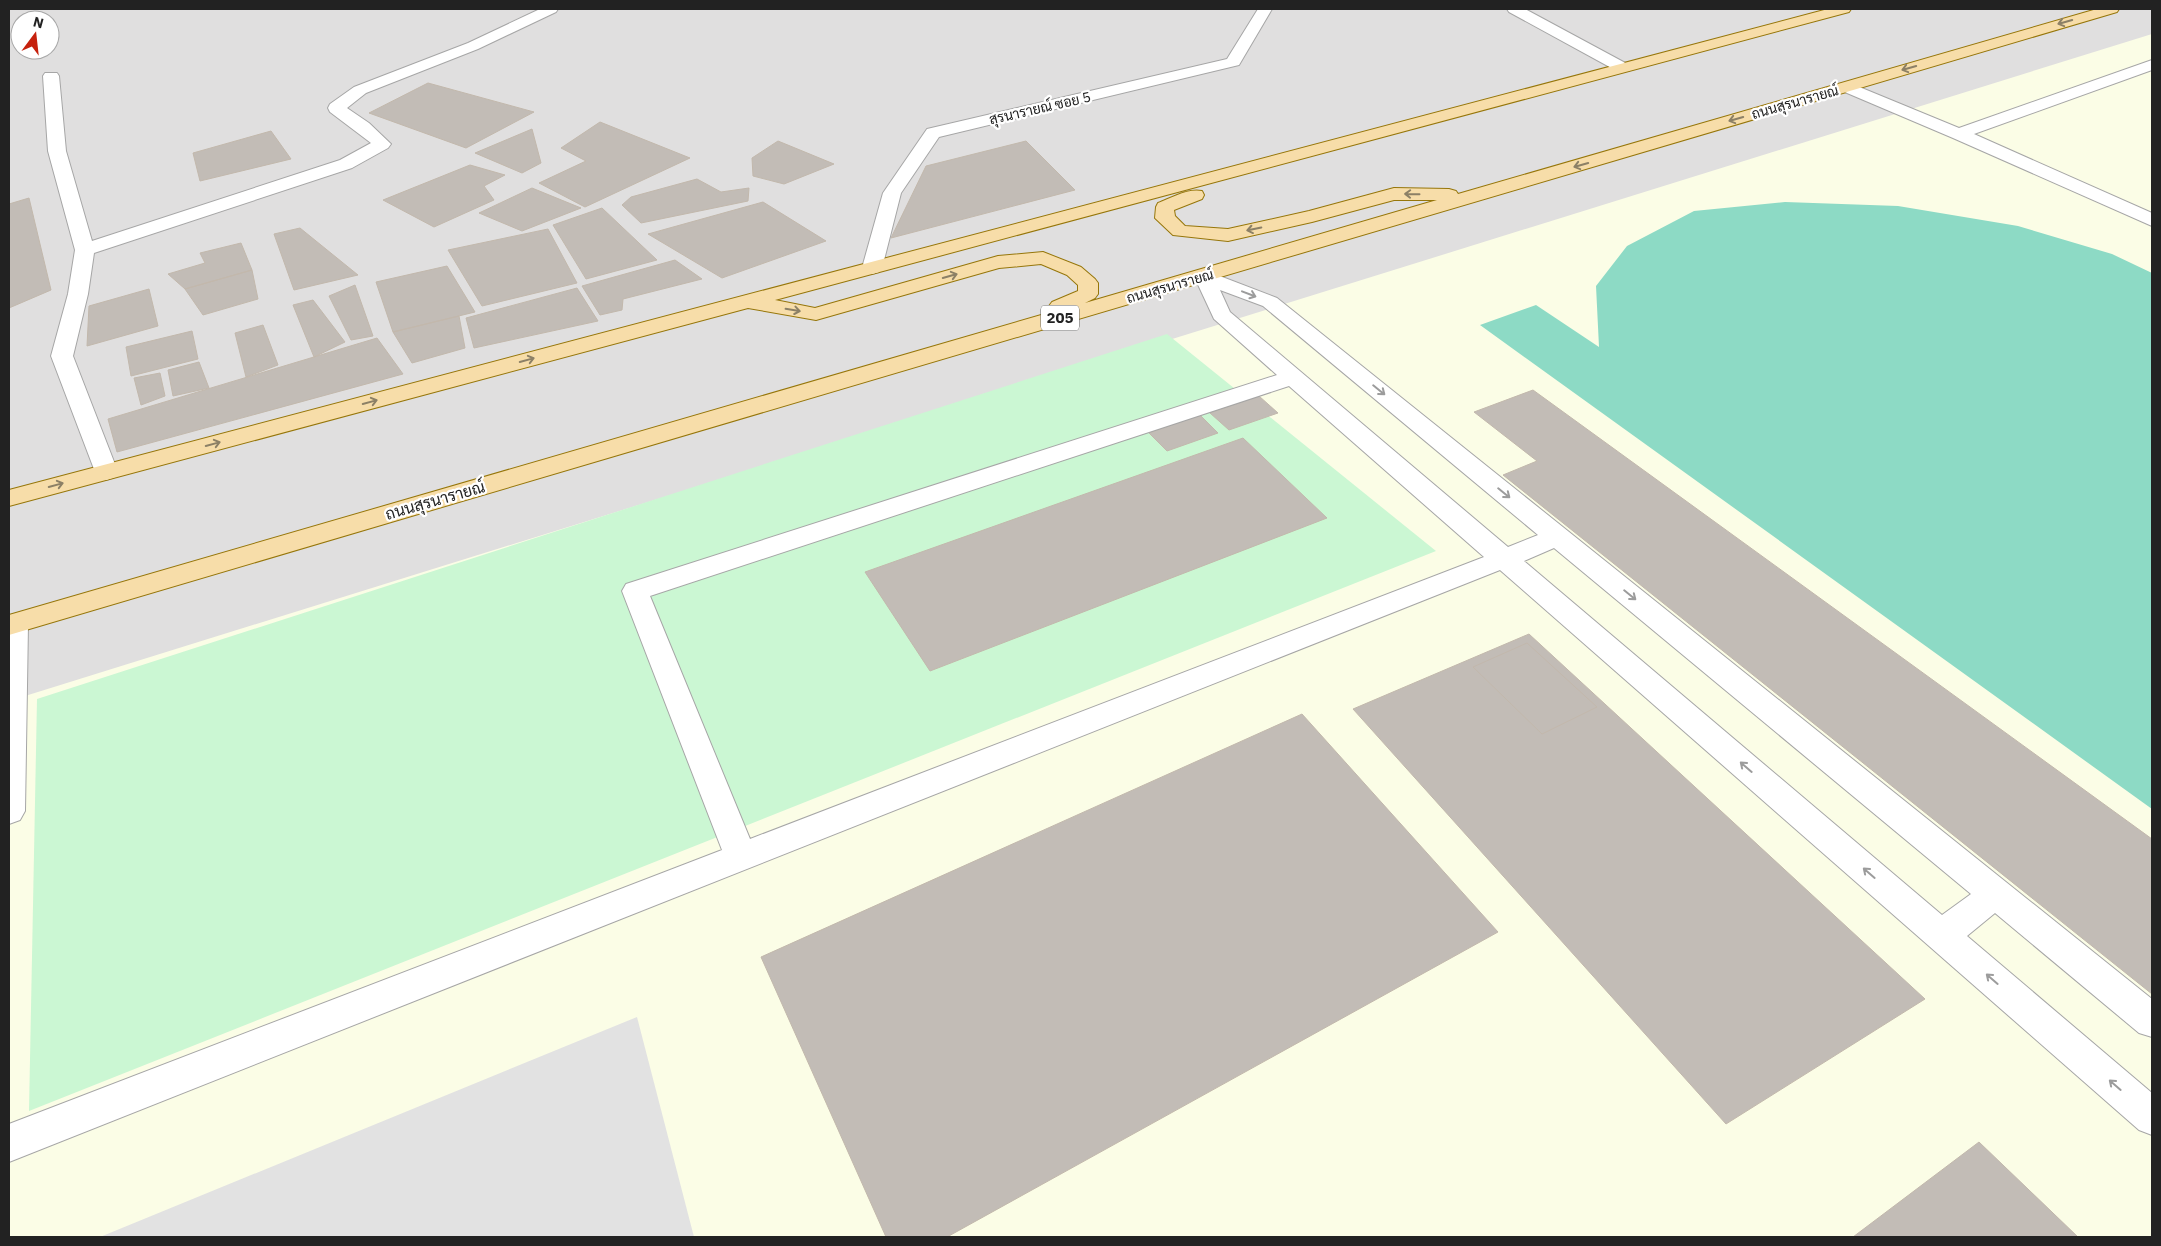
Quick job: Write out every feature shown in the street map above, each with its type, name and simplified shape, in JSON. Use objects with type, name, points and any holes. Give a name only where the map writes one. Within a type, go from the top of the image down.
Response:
[{"type":"main road","name":"ถนนสุรนารายณ์","points":[[9,498],[1844,9]]},
{"type":"main road","name":"ถนนสุรนารายณ์","points":[[11,624],[2112,9]]},
{"type":"main road","name":"ถนนสุรนารายณ์","points":[[1308,153],[1165,207],[1165,218],[1180,231],[1228,235],[1394,194],[1478,195]]},
{"type":"main road","name":"ถนนสุรนารายณ์","points":[[745,302],[816,314],[998,262],[1043,258],[1074,271],[1088,283],[1088,294],[1068,304],[1023,316],[861,376]]},
{"type":"street","points":[[85,250],[346,164],[382,144],[363,127],[336,108],[360,90],[473,46],[551,9]]},
{"type":"street","name":"สุรนารายณ์ ซอย 5","points":[[872,268],[892,193],[933,133],[1233,62],[1264,9]]},
{"type":"street","points":[[1514,9],[1623,68]]},
{"type":"street","points":[[1959,134],[2152,65]]},
{"type":"street","points":[[52,76],[57,151],[85,250],[78,294],[62,356],[106,472]]},
{"type":"street","points":[[1846,87],[1959,134],[2152,220]]},
{"type":"street","points":[[1204,276],[1221,315],[2152,1117]]},
{"type":"street","points":[[1204,276],[1270,302],[2152,1021]]},
{"type":"street","points":[[741,857],[635,591],[1292,377]]},
{"type":"street","points":[[9,1143],[1504,559],[1558,536]]},
{"type":"street","points":[[9,811],[11,624]]},
{"type":"street","points":[[1942,935],[1996,894]]},
{"type":"shaded area","points":[[9,9],[2152,9],[2152,1237],[9,1237]]},
{"type":"shaded area","points":[[2152,34],[2152,1237],[9,1237],[9,701]]},
{"type":"shaded area","points":[[637,1017],[694,1237],[100,1237]]},
{"type":"green space","points":[[1785,202],[1898,206],[2018,226],[2112,254],[2152,273],[2152,809],[1480,325],[1536,305],[1599,347],[1596,286],[1627,246],[1694,211]]},
{"type":"green space","points":[[1167,334],[1436,551],[29,1111],[37,699]]},
{"type":"building","points":[[428,83],[534,112],[466,148],[369,113]]},
{"type":"building","points":[[600,122],[690,158],[585,207],[539,183],[586,161],[561,148]]},
{"type":"building","points":[[532,129],[541,163],[522,173],[475,153]]},
{"type":"building","points":[[271,131],[291,159],[200,181],[193,153]]},
{"type":"building","points":[[778,141],[834,164],[784,184],[753,176],[752,158]]},
{"type":"building","points":[[1026,141],[1075,190],[891,238],[926,166]]},
{"type":"building","points":[[470,165],[505,175],[484,186],[494,200],[434,227],[383,200]]},
{"type":"building","points":[[697,179],[721,192],[749,188],[748,201],[641,223],[622,205],[631,197]]},
{"type":"building","points":[[532,188],[581,208],[522,231],[479,213]]},
{"type":"building","points":[[29,198],[51,290],[9,308],[9,204]]},
{"type":"building","points":[[763,202],[826,241],[722,278],[648,234]]},
{"type":"building","points":[[602,208],[657,260],[586,279],[553,225]]},
{"type":"building","points":[[300,228],[358,275],[294,290],[274,234]]},
{"type":"building","points":[[548,229],[577,283],[482,306],[448,250]]},
{"type":"building","points":[[241,243],[252,270],[185,289],[168,274],[205,263],[200,253]]},
{"type":"building","points":[[675,260],[702,279],[623,299],[622,310],[600,315],[582,286]]},
{"type":"building","points":[[447,266],[475,312],[393,332],[376,282]]},
{"type":"building","points":[[252,270],[258,299],[203,315],[185,289]]},
{"type":"building","points":[[355,285],[373,336],[351,340],[329,296]]},
{"type":"building","points":[[577,288],[598,321],[474,348],[466,318]]},
{"type":"building","points":[[149,289],[158,326],[87,346],[89,306]]},
{"type":"building","points":[[313,300],[345,342],[314,357],[293,305]]},
{"type":"building","points":[[459,316],[465,348],[412,363],[393,332]]},
{"type":"building","points":[[263,325],[278,365],[246,377],[235,333]]},
{"type":"building","points":[[192,331],[198,359],[131,376],[126,347]]},
{"type":"building","points":[[377,338],[403,374],[117,452],[108,419]]},
{"type":"building","points":[[199,362],[209,388],[173,396],[168,370]]},
{"type":"building","points":[[160,373],[165,396],[141,405],[134,378]]},
{"type":"building","points":[[1533,390],[2152,839],[2152,994],[1503,475],[1537,461],[1474,412]]},
{"type":"building","points":[[1259,396],[1278,413],[1229,430],[1210,413]]},
{"type":"building","points":[[1200,415],[1218,433],[1167,451],[1149,433]]},
{"type":"building","points":[[1243,438],[1327,518],[930,671],[865,572]]},
{"type":"building","points":[[1529,634],[1925,999],[1726,1124],[1353,709]]},
{"type":"building","points":[[1527,643],[1597,707],[1542,734],[1473,667]]},
{"type":"building","points":[[1302,714],[1498,932],[947,1237],[886,1237],[761,957]]},
{"type":"building","points":[[1979,1142],[2078,1237],[1853,1237]]}]
